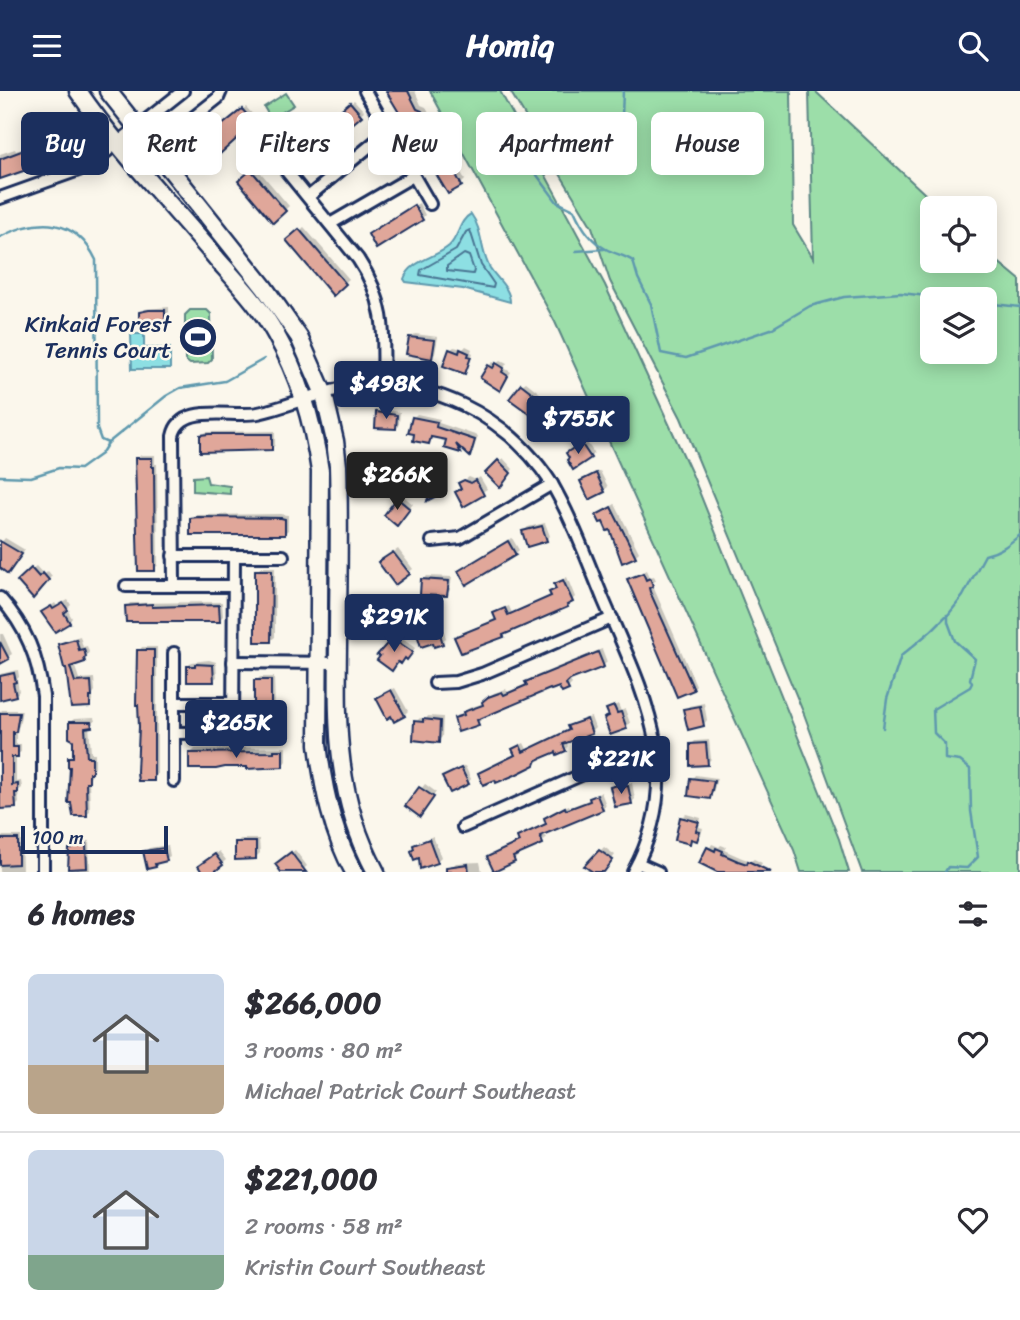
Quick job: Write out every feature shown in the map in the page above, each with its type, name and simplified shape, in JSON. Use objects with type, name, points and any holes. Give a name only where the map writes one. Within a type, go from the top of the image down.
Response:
[{"type":"street","points":[[78,91],[119,144],[244,291],[275,332],[292,365],[314,435],[320,471],[318,744],[323,783],[334,825],[354,872]]},
{"type":"street","points":[[108,91],[126,112]]},
{"type":"street","points":[[200,112],[218,98],[221,91]]},
{"type":"street","points":[[365,91],[377,112]]},
{"type":"street","points":[[155,112],[175,93]]},
{"type":"street","points":[[0,198],[87,167],[123,141]]},
{"type":"street","points":[[308,197],[368,148]]},
{"type":"street","points":[[176,175],[264,287],[299,337],[324,394],[335,441],[338,475],[337,663],[342,775],[359,835],[376,872]]},
{"type":"street","points":[[290,175],[358,259],[376,291],[384,327],[383,385]]},
{"type":"street","points":[[330,224],[413,176],[430,204]]},
{"type":"street","points":[[174,586],[173,436],[177,423],[189,416],[256,413],[346,388],[383,385],[431,392],[483,414],[522,445],[552,484],[647,704],[655,732],[659,786],[654,816],[636,868],[658,872]]},
{"type":"street","points":[[432,541],[460,538],[552,484]]},
{"type":"street","points":[[233,732],[234,556]]},
{"type":"street","points":[[173,557],[283,556]]},
{"type":"street","points":[[126,586],[234,586]]},
{"type":"street","points":[[0,598],[21,624],[36,655],[40,673],[43,696],[43,872]]},
{"type":"street","points":[[435,683],[469,679],[612,618]]},
{"type":"street","points":[[174,653],[174,781]]},
{"type":"street","points":[[233,662],[337,663]]},
{"type":"street","points":[[174,703],[233,703]]},
{"type":"street","points":[[174,733],[281,732]]},
{"type":"street","points":[[463,827],[590,771],[618,763],[658,760]]},
{"type":"green space","points":[[430,91],[500,91],[511,112],[476,112],[476,175],[545,175],[605,285],[692,474],[839,839],[849,872],[801,872],[794,850],[555,322],[462,150],[462,112],[441,112]]},
{"type":"green space","points":[[510,91],[791,91],[793,225],[813,258],[809,91],[815,91],[927,196],[920,196],[920,273],[997,273],[997,261],[1020,280],[1020,872],[862,872],[804,714],[681,418],[610,281],[592,227],[561,175],[637,175],[637,112],[523,112]]},
{"type":"green space","points":[[286,93],[294,105],[282,112],[267,112],[264,107]]},
{"type":"green space","name":"Kinkaid Forest Tennis Court","points":[[190,310],[207,310],[211,314],[212,359],[208,363],[190,364],[185,360],[185,315]]},
{"type":"green space","points":[[206,476],[208,483],[230,486],[230,494],[193,491],[193,477]]},
{"type":"water","points":[[471,214],[478,227],[490,268],[506,288],[510,302],[463,289],[406,282],[404,279],[418,263],[449,246],[464,220]]},
{"type":"water","points":[[131,334],[144,334],[144,348],[170,348],[170,369],[132,369]]},
{"type":"building","points":[[386,91],[408,91],[417,109],[423,112],[399,112]]},
{"type":"building","points":[[350,102],[362,116],[354,123],[354,112],[338,112]]},
{"type":"building","points":[[236,114],[236,139],[222,152],[222,125]]},
{"type":"building","points":[[21,151],[21,172],[0,179],[0,159]]},
{"type":"building","points":[[245,175],[255,175],[286,211],[273,223],[238,181]]},
{"type":"building","points":[[437,175],[456,175],[462,186],[448,194]]},
{"type":"building","points":[[414,205],[423,220],[376,249],[368,234]]},
{"type":"building","points":[[299,229],[346,284],[333,296],[286,240]]},
{"type":"building","points":[[165,310],[165,325],[139,322],[139,312]]},
{"type":"building","points":[[409,337],[435,340],[432,359],[406,354]]},
{"type":"building","points":[[449,349],[459,353],[460,349],[469,353],[468,356],[471,357],[465,374],[443,366]]},
{"type":"building","points":[[496,363],[504,368],[502,372],[508,376],[500,391],[480,378],[488,365],[493,368]]},
{"type":"building","points":[[521,384],[543,401],[567,426],[555,438],[538,420],[509,399]]},
{"type":"building","points":[[376,412],[397,415],[396,429],[375,428]]},
{"type":"building","points":[[412,417],[437,422],[436,427],[475,440],[470,457],[456,444],[461,453],[444,448],[446,440],[431,437],[429,444],[413,441],[414,434],[408,433]]},
{"type":"building","points":[[272,434],[272,450],[200,452],[200,435]]},
{"type":"building","points":[[581,443],[591,458],[573,470],[566,453]]},
{"type":"building","points":[[135,458],[152,458],[154,467],[155,571],[138,571]]},
{"type":"building","points":[[498,460],[511,473],[500,488],[485,473]]},
{"type":"building","points":[[596,473],[605,492],[589,500],[580,481]]},
{"type":"building","points":[[434,479],[442,493],[427,501]]},
{"type":"building","points":[[464,480],[471,483],[476,480],[484,495],[463,507],[455,492],[461,489],[458,483]]},
{"type":"building","points":[[397,498],[410,509],[397,526],[384,515]]},
{"type":"building","points":[[611,507],[636,557],[622,563],[610,530],[607,531],[596,515]]},
{"type":"building","points":[[190,518],[281,518],[285,519],[285,535],[190,535]]},
{"type":"building","points":[[542,526],[547,541],[527,547],[522,531]]},
{"type":"building","points":[[0,541],[22,554],[8,574],[0,568]]},
{"type":"building","points":[[508,541],[516,555],[466,585],[458,571]]},
{"type":"building","points":[[393,552],[410,574],[395,585],[378,562]]},
{"type":"building","points":[[31,568],[39,577],[43,573],[49,580],[33,599],[17,581]]},
{"type":"building","points":[[255,570],[272,570],[271,642],[255,642]]},
{"type":"building","points":[[643,573],[646,580],[650,578],[653,586],[649,588],[650,592],[694,690],[677,697],[627,579]]},
{"type":"building","points":[[421,579],[449,581],[447,596],[420,595]]},
{"type":"building","points":[[563,580],[573,602],[567,605],[568,607],[503,635],[504,637],[461,653],[454,637],[496,620],[493,613],[505,608],[508,615],[551,596],[549,592],[556,589],[554,584]]},
{"type":"building","points":[[63,603],[68,610],[64,613],[70,623],[55,632],[41,612]]},
{"type":"building","points":[[152,604],[152,607],[219,605],[220,622],[126,622],[125,606]]},
{"type":"building","points":[[428,622],[430,630],[438,627],[443,644],[434,647],[433,643],[421,647],[417,634],[423,632],[420,625]]},
{"type":"building","points":[[392,638],[413,652],[401,664],[398,662],[392,671],[377,660],[380,656],[377,655]]},
{"type":"building","points":[[76,639],[79,650],[84,649],[85,662],[70,667],[75,682],[91,681],[90,707],[71,708],[66,668],[58,644]]},
{"type":"building","points":[[0,642],[9,659],[0,664]]},
{"type":"building","points":[[137,650],[154,650],[154,781],[138,781]]},
{"type":"building","points":[[598,652],[604,667],[570,680],[566,684],[569,690],[562,693],[559,687],[550,689],[477,720],[479,725],[458,732],[454,718],[483,705],[482,702],[488,697],[502,692],[504,695],[527,685],[525,682]]},
{"type":"building","points":[[213,665],[214,682],[187,682],[187,666]]},
{"type":"building","points":[[14,673],[16,696],[0,700],[0,676]]},
{"type":"building","points":[[254,680],[271,680],[271,716],[254,716]]},
{"type":"building","points":[[391,690],[405,716],[394,722],[391,716],[387,719],[376,698]]},
{"type":"building","points":[[614,706],[617,713],[621,712],[627,729],[610,735],[604,718],[609,716],[606,709]]},
{"type":"building","points":[[700,706],[704,726],[688,730],[683,709]]},
{"type":"building","points":[[0,713],[19,713],[16,732],[13,732],[13,747],[18,747],[18,757],[12,757],[12,785],[18,784],[18,793],[15,793],[16,808],[0,809]]},
{"type":"building","points":[[423,719],[440,721],[439,743],[413,740],[414,721],[423,722]]},
{"type":"building","points":[[587,719],[592,734],[563,744],[566,751],[537,760],[535,765],[496,783],[495,780],[483,785],[478,773],[515,755],[512,749],[520,745],[523,752],[569,730],[567,726]]},
{"type":"building","points":[[69,722],[91,722],[92,727],[85,728],[87,757],[92,757],[92,773],[89,773],[89,782],[86,782],[87,816],[73,816],[71,803],[68,803],[68,757],[73,757]]},
{"type":"building","points":[[706,743],[708,765],[690,766],[690,744]]},
{"type":"building","points":[[283,750],[283,767],[189,769],[189,753]]},
{"type":"building","points":[[461,768],[469,784],[450,793],[442,777]]},
{"type":"building","points":[[690,778],[714,781],[710,799],[688,796]]},
{"type":"building","points":[[622,784],[623,787],[628,786],[632,804],[615,807],[610,787]]},
{"type":"building","points":[[419,787],[434,797],[420,817],[405,806]]},
{"type":"building","points":[[597,795],[603,810],[540,836],[543,844],[513,857],[515,862],[494,872],[487,857],[519,842],[517,837],[546,824],[544,818],[565,807],[566,810],[590,801],[589,798]]},
{"type":"building","points":[[680,817],[699,822],[697,841],[691,839],[690,844],[675,840]]},
{"type":"building","points":[[0,839],[18,839],[18,864],[0,865]]},
{"type":"building","points":[[429,839],[438,863],[420,869],[419,858],[414,860],[411,851],[414,849],[413,845]]},
{"type":"building","points":[[235,842],[256,842],[256,859],[235,860]]},
{"type":"building","points":[[72,844],[86,844],[87,868],[68,869],[69,849],[72,849]]},
{"type":"building","points":[[707,847],[715,851],[716,848],[723,851],[722,854],[738,861],[747,864],[748,861],[771,872],[717,872],[699,863]]},
{"type":"building","points":[[164,848],[167,861],[147,869],[143,851]]},
{"type":"building","points":[[599,850],[613,860],[604,872],[593,872],[584,866]]},
{"type":"building","points":[[291,852],[306,872],[281,872],[275,864]]},
{"type":"building","points":[[215,854],[223,865],[214,872],[202,872],[198,866]]},
{"type":"building","points":[[468,864],[469,872],[446,872],[446,867]]},
{"type":"waterway","points":[[623,91],[622,116],[573,150],[539,149],[530,156],[531,167],[557,202],[574,210],[595,242],[633,261],[651,304],[661,353],[686,358],[771,329],[810,306],[844,297],[901,293],[920,295]]},
{"type":"waterway","points":[[0,237],[29,226],[55,225],[78,236],[96,260],[97,429],[101,440],[108,443]]},
{"type":"waterway","points":[[576,251],[604,249]]},
{"type":"waterway","points":[[997,304],[1020,307]]},
{"type":"waterway","points":[[0,476],[31,477],[59,468],[80,469],[101,454],[108,443],[166,396],[180,388],[225,381],[264,359]]},
{"type":"waterway","points":[[945,872],[948,867],[967,868],[978,857],[971,811],[970,769],[960,761],[945,759],[945,744],[934,733],[933,709],[970,687],[975,659],[955,641],[948,615],[963,596],[985,555],[1000,550],[1020,535]]},
{"type":"waterway","points":[[883,728],[887,699],[901,656],[947,615]]},
{"type":"place","name":"Kinkaid Forest Tennis Court","points":[[198,337]]}]
